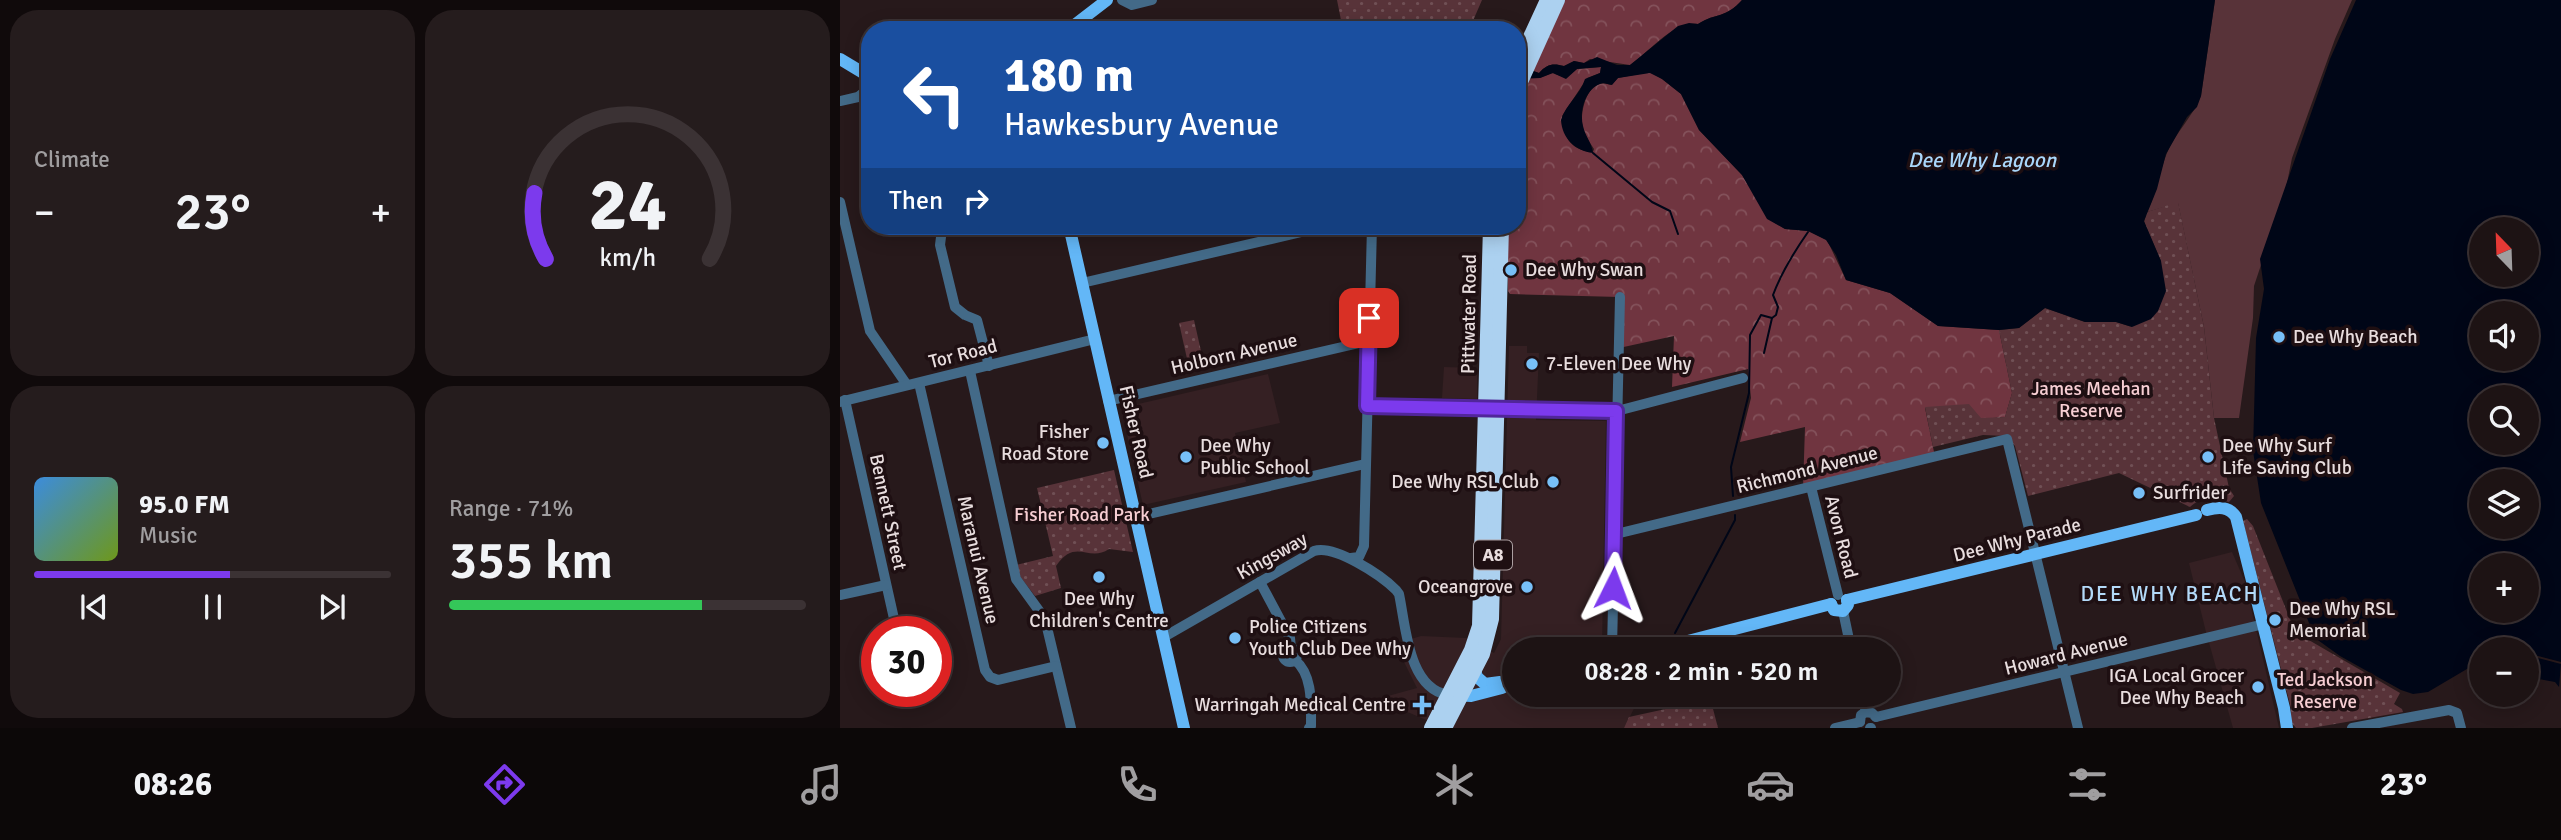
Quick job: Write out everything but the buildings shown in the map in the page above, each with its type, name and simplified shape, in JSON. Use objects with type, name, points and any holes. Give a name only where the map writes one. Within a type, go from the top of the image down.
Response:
[{"type":"highway","points":[[1526,56],[1547,0]]},
{"type":"highway","points":[[1526,60],[1558,0]]},
{"type":"highway","name":"Pittwater Road","points":[[1432,728],[1475,670],[1483,654],[1492,619],[1490,235]]},
{"type":"highway","name":"Pittwater Road","points":[[1445,728],[1479,626],[1502,235]]},
{"type":"main road","points":[[1080,21],[1107,0]]},
{"type":"main road","points":[[840,59],[861,72]]},
{"type":"main road","name":"Fisher Road","points":[[1071,235],[1184,728]]},
{"type":"main road","name":"Dee Why Parade","points":[[1705,637],[2224,508],[2233,512],[2236,517],[2264,624]]},
{"type":"main road","points":[[2264,624],[2287,728]]},
{"type":"main road","points":[[1475,670],[1485,684],[1502,683]]},
{"type":"main road","points":[[1455,695],[1502,688]]},
{"type":"street","points":[[1122,0],[1132,5],[1152,0]]},
{"type":"street","points":[[840,102],[861,95]]},
{"type":"street","points":[[840,202],[870,331],[907,385]]},
{"type":"street","points":[[1082,284],[1289,235]]},
{"type":"street","points":[[1351,558],[1359,557],[1364,546],[1372,235]]},
{"type":"street","points":[[941,237],[940,245],[955,307],[977,320],[989,366]]},
{"type":"street","points":[[1612,637],[1620,297]]},
{"type":"street","name":"Tor Road","points":[[842,401],[1095,339]]},
{"type":"street","name":"Holborn Avenue","points":[[1108,401],[1368,341]]},
{"type":"street","points":[[970,371],[1016,579],[1045,619],[1071,728]]},
{"type":"street","points":[[1367,406],[1616,411],[1743,378]]},
{"type":"street","name":"Maranui Avenue","points":[[919,383],[985,670],[990,677],[998,680],[1056,666]]},
{"type":"street","name":"Bennett Street","points":[[842,401],[893,616]]},
{"type":"street","name":"Richmond Avenue","points":[[1616,534],[2007,439],[2035,555]]},
{"type":"street","points":[[1136,517],[1365,464]]},
{"type":"street","name":"Avon Road","points":[[1811,487],[1848,637]]},
{"type":"street","name":"Kingsway","points":[[1164,637],[1319,549],[1328,548],[1351,558],[1396,590],[1409,646],[1424,683],[1440,694],[1455,695]]},
{"type":"street","points":[[2035,555],[2078,728]]},
{"type":"street","points":[[1260,582],[1290,638],[1291,648],[1297,653],[1295,660],[1308,682],[1309,728]]},
{"type":"street","points":[[840,595],[886,585]]},
{"type":"street","name":"Howard Avenue","points":[[1876,717],[2264,624]]},
{"type":"street","points":[[1865,707],[1866,712]]},
{"type":"street","points":[[2352,728],[2449,710],[2456,712],[2461,728]]},
{"type":"street","points":[[1866,712],[1876,717],[1875,725],[1870,728],[1860,722],[1861,715],[1866,712]]},
{"type":"street","points":[[1835,728],[1860,722]]},
{"type":"shaded area","points":[[1509,346],[1527,346],[1527,353],[1539,353],[1536,420],[1606,421],[1602,637],[1502,637],[1502,707],[1635,707],[1624,728],[1445,728],[1377,699],[1417,688],[1402,658],[1398,643],[1421,636],[1466,638],[1494,653],[1501,639]]},
{"type":"shaded area","points":[[1444,367],[1477,368],[1477,399],[1442,398]]},
{"type":"shaded area","name":"Dee Why Public School","points":[[1268,374],[1280,423],[1235,433],[1246,482],[1143,505],[1121,408]]},
{"type":"shaded area","points":[[2232,552],[2245,582],[2279,728],[2233,728],[2206,632],[2189,563]]},
{"type":"green space","points":[[1337,0],[1482,0],[1473,21],[1341,21]]},
{"type":"green space","points":[[1565,0],[1742,0],[1726,13],[1671,32],[1630,65],[1590,59],[1584,63],[1574,61],[1564,66],[1550,65],[1539,73],[1533,71]]},
{"type":"green space","points":[[2215,0],[2352,0],[2292,158],[2285,193],[2254,286],[2253,318],[2239,418],[2214,418],[2204,327],[2178,203],[2147,212],[2167,153],[2201,96]]},
{"type":"green space","points":[[1601,67],[1600,73],[1587,78],[1562,116],[1566,136],[1573,145],[1593,152],[1582,123],[1585,102],[1592,89],[1603,83],[1611,85],[1618,78],[1650,72],[1681,94],[1699,130],[1742,175],[1772,221],[1785,229],[1808,231],[1827,240],[1846,280],[1890,293],[1938,326],[1999,330],[2012,393],[2005,417],[1981,419],[1925,408],[1935,457],[1803,489],[1805,427],[1740,442],[1751,398],[1748,369],[1672,387],[1674,336],[1619,348],[1620,297],[1510,294],[1508,235],[1526,235],[1526,88],[1530,78],[1540,78],[1552,73],[1566,78],[1577,69]]},
{"type":"green space","name":"James Meehan Reserve","points":[[2178,202],[2204,327],[2214,418],[2229,488],[2234,496],[2229,502],[2208,499],[2198,501],[2190,507],[2119,473],[2028,496],[2015,446],[2007,436],[1983,435],[1933,447],[1925,407],[1969,404],[1981,418],[2005,417],[2012,393],[1999,330],[2019,328],[2045,308],[2085,322],[2116,322],[2132,327],[2161,261],[2144,222],[2147,212]]},
{"type":"green space","points":[[1194,320],[1205,369],[1190,372],[1179,323]]},
{"type":"green space","name":"Fisher Road Park","points":[[1114,470],[1133,552],[1109,549],[1102,553],[1070,553],[1056,566],[1061,588],[1035,596],[1019,575],[1016,565],[1053,556],[1037,488]]},
{"type":"green space","name":"Ted Jackson Reserve","points":[[2247,519],[2253,526],[2295,632],[2400,693],[2394,704],[2403,712],[2312,728],[2296,728],[2290,721],[2291,708],[2243,521]]},
{"type":"green space","points":[[1675,707],[1713,707],[1718,728],[1624,728],[1629,717]]},
{"type":"water","name":"Dee Why Lagoon","points":[[1742,0],[2215,0],[2201,96],[2197,107],[2187,117],[2166,154],[2157,189],[2144,221],[2161,261],[2166,291],[2158,311],[2151,319],[2132,327],[2116,322],[2085,322],[2045,308],[2019,328],[1999,330],[1938,326],[1890,293],[1846,280],[1836,255],[1826,240],[1808,231],[1785,229],[1767,219],[1742,175],[1699,130],[1681,94],[1662,79],[1650,73],[1618,78],[1612,85],[1603,83],[1592,89],[1583,106],[1582,120],[1593,153],[1581,150],[1567,138],[1561,120],[1585,79],[1600,73],[1601,67],[1577,69],[1566,79],[1553,73],[1540,78],[1526,79],[1526,71],[1539,73],[1550,65],[1564,66],[1574,61],[1584,63],[1597,57],[1617,65],[1630,65],[1678,26],[1698,24],[1731,10]]},
{"type":"water","points":[[2356,0],[2561,0],[2561,662],[2539,656],[2539,637],[2469,637],[2469,668],[2428,692],[2413,694],[2340,656],[2315,638],[2261,503],[2253,451],[2256,338],[2264,289],[2260,259],[2330,59]]},
{"type":"water","points":[[2539,658],[2561,664],[2559,687],[2555,682],[2539,679]]},
{"type":"waterway","points":[[1593,153],[1652,202],[1670,211],[1678,234]]},
{"type":"waterway","points":[[1733,496],[1731,467],[1749,393],[1750,335],[1761,315],[1772,318],[1776,315],[1778,307],[1773,295],[1780,278],[1808,232]]},
{"type":"waterway","points":[[1764,353],[1772,318]]},
{"type":"waterway","points":[[1675,633],[1735,520],[1735,515]]},
{"type":"place","name":"Dee Why Swan","points":[[1511,270]]},
{"type":"place","name":"Dee Why Beach","points":[[2279,337]]},
{"type":"place","name":"7-Eleven Dee Why","points":[[1532,364]]},
{"type":"place","name":"Fisher Road Store","points":[[1103,443]]},
{"type":"place","name":"Dee Why Public School","points":[[1186,457]]},
{"type":"place","name":"Dee Why Surf Life Saving Club","points":[[2208,457]]},
{"type":"place","name":"Dee Why RSL Club","points":[[1553,482]]},
{"type":"place","name":"Surfrider","points":[[2139,493]]},
{"type":"place","name":"Dee Why Children's Centre","points":[[1099,577]]},
{"type":"place","name":"Oceangrove","points":[[1527,587]]},
{"type":"place","name":"Dee Why RSL Memorial","points":[[2275,620]]},
{"type":"place","name":"Police Citizens Youth Club Dee Why","points":[[1235,638]]},
{"type":"place","name":"IGA Local Grocer Dee Why Beach","points":[[2258,687]]},
{"type":"place","name":"Warringah Medical Centre","points":[[1422,705]]},
{"type":"district","name":"DEE WHY BEACH","points":[[2170,594]]},
{"type":"route","points":[[1369,318],[1367,406],[1616,411],[1613,588]]}]
